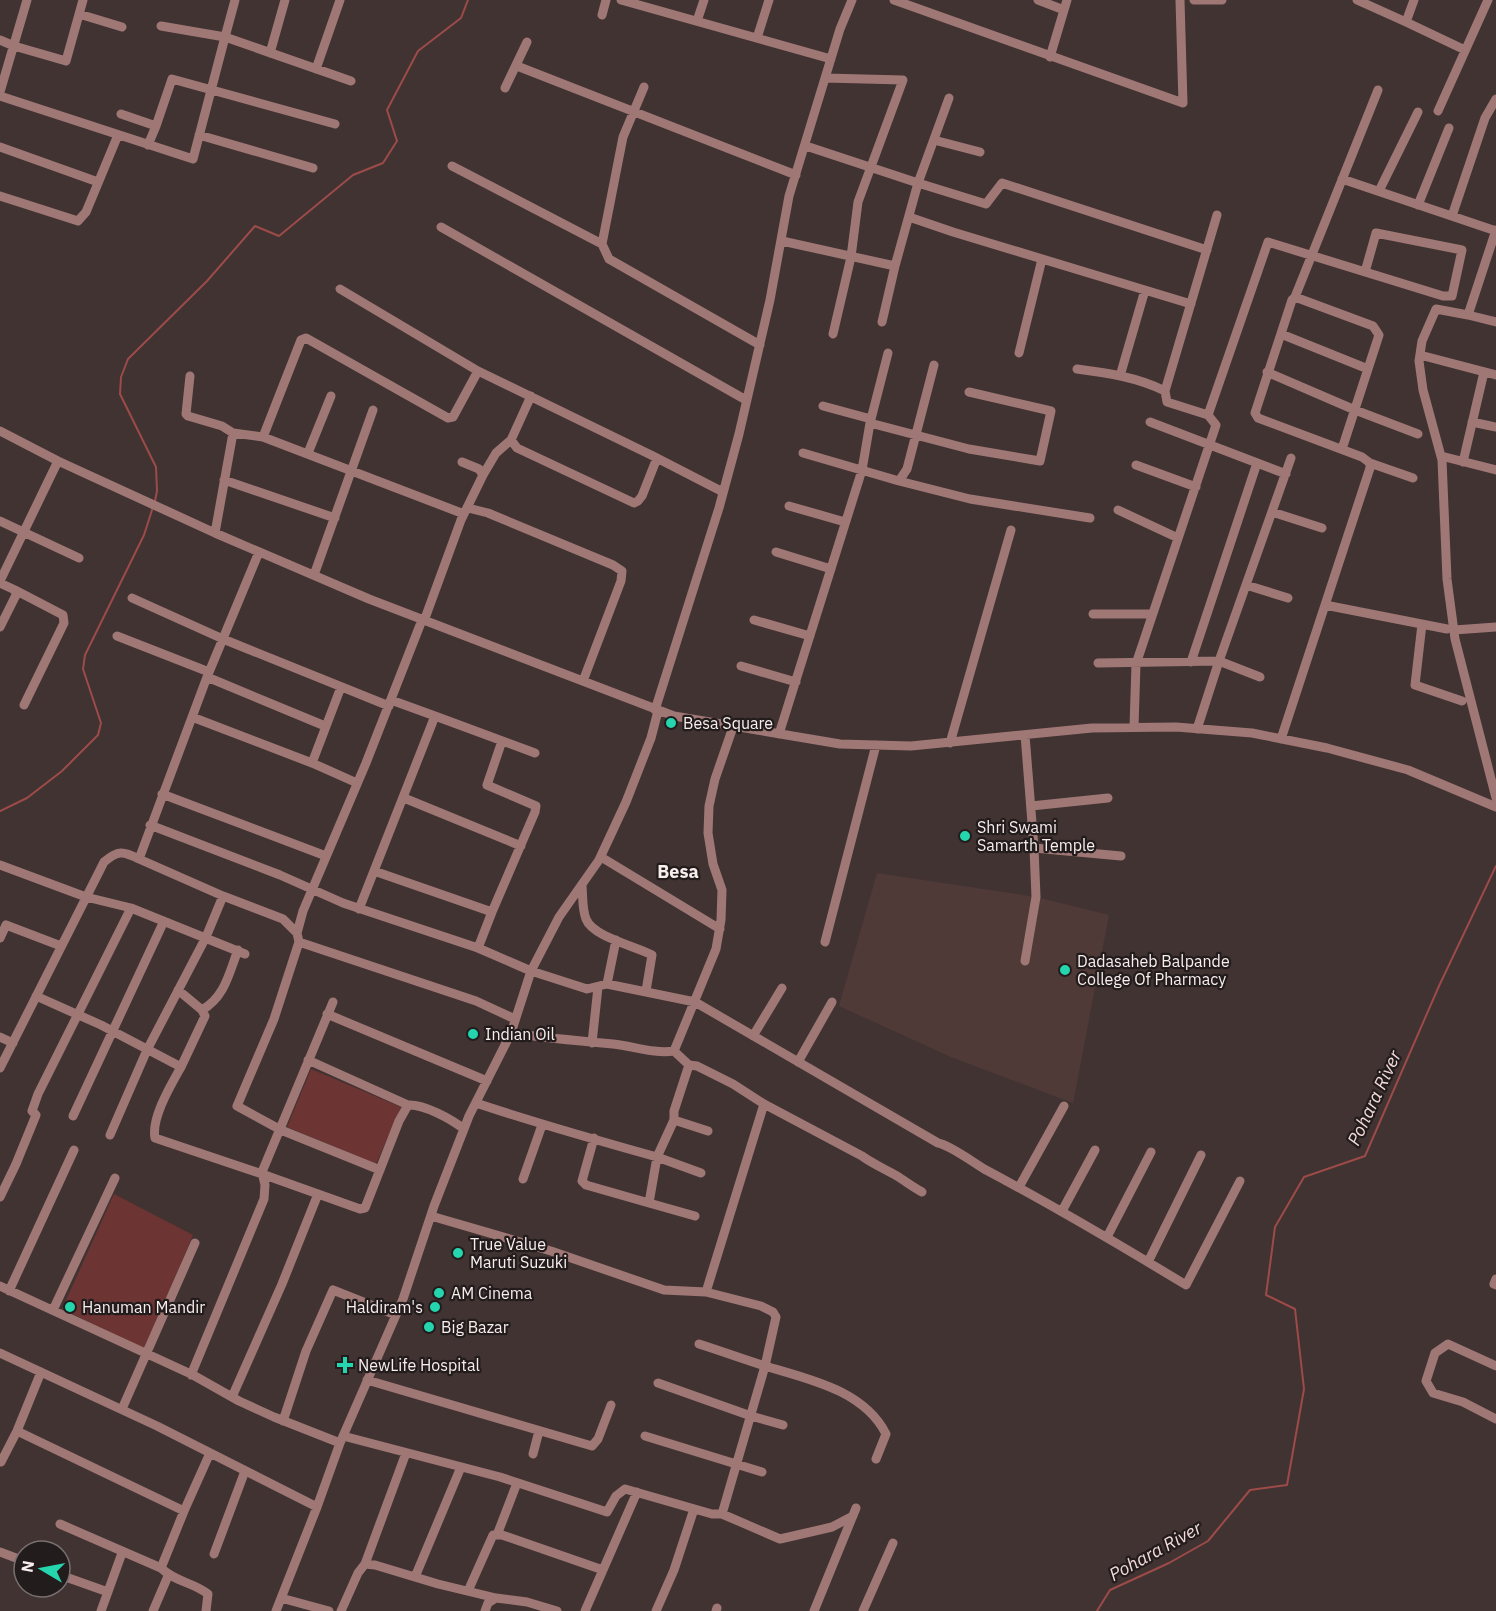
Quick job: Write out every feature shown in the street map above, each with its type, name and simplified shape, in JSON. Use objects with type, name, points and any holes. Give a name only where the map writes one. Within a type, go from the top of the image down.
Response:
[{"type":"street","points":[[27,0],[0,94],[193,159],[235,0]]},
{"type":"street","points":[[0,40],[66,61],[82,0]]},
{"type":"street","points":[[270,53],[285,0]]},
{"type":"street","points":[[316,69],[340,0]]},
{"type":"street","points":[[602,15],[606,0]]},
{"type":"street","points":[[621,0],[831,59]]},
{"type":"street","points":[[697,21],[704,0]]},
{"type":"street","points":[[757,38],[769,0]]},
{"type":"street","points":[[276,1611],[341,1440],[396,1315],[464,1129],[511,1033],[531,971],[559,917],[601,857],[627,802],[651,738],[656,710],[723,492],[760,345],[782,241],[783,225],[796,175],[831,59],[852,0]]},
{"type":"street","points":[[894,0],[1183,103],[1180,0]]},
{"type":"street","points":[[1038,0],[1064,10]]},
{"type":"street","points":[[1050,57],[1067,0]]},
{"type":"street","points":[[1194,0],[1222,0]]},
{"type":"street","points":[[1357,0],[1465,50]]},
{"type":"street","points":[[1406,22],[1414,0]]},
{"type":"street","points":[[1438,111],[1488,0]]},
{"type":"street","points":[[79,14],[122,27]]},
{"type":"street","points":[[161,26],[225,37],[351,81]]},
{"type":"street","points":[[506,88],[527,42]]},
{"type":"street","points":[[517,66],[796,175]]},
{"type":"street","points":[[825,78],[903,80],[858,202],[851,256],[833,334]]},
{"type":"street","points":[[148,145],[172,79],[335,124]]},
{"type":"street","points":[[644,87],[623,137],[602,244],[609,259],[760,345]]},
{"type":"street","points":[[1378,90],[1292,300],[1255,409],[1258,417],[1413,478]]},
{"type":"street","points":[[882,322],[918,183],[949,98]]},
{"type":"street","points":[[1452,216],[1485,118],[1496,99]]},
{"type":"street","points":[[1378,191],[1418,112]]},
{"type":"street","points":[[121,114],[156,126]]},
{"type":"street","points":[[1418,205],[1449,128]]},
{"type":"street","points":[[0,196],[78,221],[86,212],[118,135]]},
{"type":"street","points":[[199,135],[313,168]]},
{"type":"street","points":[[934,140],[980,152]]},
{"type":"street","points":[[806,146],[986,204],[1002,183],[1207,250]]},
{"type":"street","points":[[0,147],[98,182]]},
{"type":"street","points":[[452,166],[602,244]]},
{"type":"street","points":[[1342,179],[1496,230],[1468,315]]},
{"type":"street","points":[[1134,727],[1137,662],[1216,425],[1208,415],[1167,402],[1165,391],[1217,215]]},
{"type":"street","points":[[909,217],[1191,304]]},
{"type":"street","points":[[441,227],[746,400]]},
{"type":"street","points":[[1208,415],[1268,242],[1312,255],[1365,272],[1443,296],[1452,296],[1462,250],[1376,233],[1365,272]]},
{"type":"street","points":[[782,241],[895,266]]},
{"type":"street","points":[[1019,353],[1042,259]]},
{"type":"street","points":[[340,289],[478,371],[723,492]]},
{"type":"street","points":[[1120,376],[1145,290]]},
{"type":"street","points":[[1443,296],[1422,340],[1419,361],[1422,390],[1441,456],[1450,629],[1496,798]]},
{"type":"street","points":[[1295,297],[1373,326],[1379,335],[1342,449]]},
{"type":"street","points":[[1436,309],[1496,322]]},
{"type":"street","points":[[1281,334],[1368,369]]},
{"type":"street","points":[[263,437],[301,340],[306,338],[448,418],[453,417],[478,371]]},
{"type":"street","points":[[779,735],[862,470],[888,352]]},
{"type":"street","points":[[1420,355],[1496,375]]},
{"type":"street","points":[[899,481],[907,469],[934,365]]},
{"type":"street","points":[[1077,369],[1148,382],[1165,391]]},
{"type":"street","points":[[1267,372],[1418,434]]},
{"type":"street","points":[[1463,462],[1484,372]]},
{"type":"street","points":[[190,376],[186,414],[188,416],[222,426],[233,433],[263,437],[351,472],[466,511],[488,513],[613,565],[622,571],[621,581],[583,681]]},
{"type":"street","points":[[823,405],[916,435],[969,449],[1040,461],[1051,411],[969,392]]},
{"type":"street","points":[[308,453],[331,396]]},
{"type":"street","points":[[380,1170],[281,1130],[237,1106],[274,1019],[298,938],[303,911],[390,703],[466,511],[496,453],[512,440],[531,396]]},
{"type":"street","points":[[314,575],[373,410]]},
{"type":"street","points":[[1150,422],[1286,474]]},
{"type":"street","points":[[1472,422],[1496,427]]},
{"type":"street","points":[[0,431],[58,461],[259,552],[423,621],[674,716],[840,744],[911,746],[1092,728],[1134,727],[1252,733],[1328,748],[1408,770],[1496,807]]},
{"type":"street","points":[[215,532],[233,433]]},
{"type":"street","points":[[512,440],[517,448],[634,503],[642,496],[657,458]]},
{"type":"street","points":[[803,453],[970,499],[1090,518]]},
{"type":"street","points":[[1441,456],[1496,470]]},
{"type":"street","points":[[1197,729],[1291,458]]},
{"type":"street","points":[[24,705],[64,623],[63,615],[0,582],[58,461]]},
{"type":"street","points":[[462,462],[479,469],[483,475]]},
{"type":"street","points":[[1191,662],[1257,463]]},
{"type":"street","points":[[1281,739],[1370,463]]},
{"type":"street","points":[[1136,465],[1196,487]]},
{"type":"street","points":[[224,480],[335,518]]},
{"type":"street","points":[[789,506],[845,522]]},
{"type":"street","points":[[1118,510],[1178,538]]},
{"type":"street","points":[[1272,513],[1323,528]]},
{"type":"street","points":[[0,521],[79,558]]},
{"type":"street","points":[[950,743],[1011,530]]},
{"type":"street","points":[[139,859],[208,674],[259,552]]},
{"type":"street","points":[[776,552],[831,569]]},
{"type":"street","points":[[1246,585],[1288,598]]},
{"type":"street","points":[[0,627],[16,595],[15,590]]},
{"type":"street","points":[[132,598],[223,639],[341,687],[435,716],[535,753]]},
{"type":"street","points":[[1325,604],[1450,629],[1496,627]]},
{"type":"street","points":[[1093,614],[1152,614]]},
{"type":"street","points":[[754,620],[810,636]]},
{"type":"street","points":[[1422,624],[1415,685],[1462,701]]},
{"type":"street","points":[[117,636],[325,726]]},
{"type":"street","points":[[1098,663],[1219,661],[1260,678]]},
{"type":"street","points":[[741,666],[796,682]]},
{"type":"street","points":[[312,763],[341,687]]},
{"type":"street","points":[[359,909],[435,716]]},
{"type":"street","points":[[192,717],[312,763],[357,783]]},
{"type":"street","points":[[674,1051],[716,949],[720,929],[722,890],[713,864],[708,833],[709,806],[715,779],[733,726]]},
{"type":"street","points":[[1025,735],[1036,897],[1025,961]]},
{"type":"street","points":[[478,948],[536,806],[487,784],[502,741]]},
{"type":"street","points":[[825,942],[876,745]]},
{"type":"street","points":[[162,794],[326,856]]},
{"type":"street","points":[[404,798],[521,846]]},
{"type":"street","points":[[1031,806],[1108,798]]},
{"type":"street","points":[[150,825],[280,875],[312,891],[478,948],[531,971],[587,989],[602,985],[694,1002],[938,1143],[944,1144],[965,1158],[1062,1211],[1186,1285],[1240,1181]]},
{"type":"street","points":[[1034,848],[1121,856]]},
{"type":"street","points":[[0,1068],[104,862],[120,852],[283,919],[298,938],[476,1001],[515,1019]]},
{"type":"street","points":[[601,857],[720,929]]},
{"type":"street","points":[[0,865],[86,897],[131,908],[242,952],[217,1000],[202,1010]]},
{"type":"street","points":[[374,871],[492,912]]},
{"type":"street","points":[[582,886],[587,922],[599,932],[652,955],[646,992]]},
{"type":"street","points":[[110,1135],[147,1050],[206,937],[223,896]]},
{"type":"street","points":[[0,1197],[36,1115],[32,1111],[38,1095],[131,908]]},
{"type":"street","points":[[73,1116],[164,921]]},
{"type":"street","points":[[0,938],[3,924],[61,946]]},
{"type":"street","points":[[592,1043],[602,985],[616,940]]},
{"type":"street","points":[[753,1036],[782,988]]},
{"type":"street","points":[[178,990],[206,1016],[162,1107],[153,1131],[155,1138],[360,1209],[365,1208],[399,1121],[408,1105]]},
{"type":"street","points":[[36,996],[181,1067]]},
{"type":"street","points":[[191,1374],[264,1199],[265,1185],[262,1174],[333,1002]]},
{"type":"street","points":[[798,1062],[832,1002]]},
{"type":"street","points":[[327,1014],[487,1081]]},
{"type":"street","points":[[511,1033],[674,1051],[689,1065],[697,1066],[733,1084],[764,1104],[862,1156],[922,1192]]},
{"type":"street","points":[[0,1037],[13,1043]]},
{"type":"street","points":[[308,1060],[408,1105],[415,1104],[442,1115],[464,1129]]},
{"type":"street","points":[[649,1203],[657,1157],[674,1120],[674,1111],[689,1065]]},
{"type":"street","points":[[476,1103],[542,1125],[657,1157],[701,1173]]},
{"type":"street","points":[[706,1292],[764,1104]]},
{"type":"street","points":[[1019,1187],[1064,1106]]},
{"type":"street","points":[[674,1120],[708,1131]]},
{"type":"street","points":[[522,1179],[542,1125]]},
{"type":"street","points":[[594,1138],[582,1181],[586,1185],[695,1216]]},
{"type":"street","points":[[74,1150],[4,1288],[191,1374],[232,1397],[283,1421],[341,1440],[461,1467],[607,1512],[616,1496],[625,1489],[712,1515],[722,1514],[780,1539],[832,1527],[855,1512],[814,1611]]},
{"type":"street","points":[[1062,1211],[1095,1150]]},
{"type":"street","points":[[1107,1237],[1151,1152]]},
{"type":"street","points":[[1148,1262],[1201,1155]]},
{"type":"street","points":[[52,1310],[115,1178]]},
{"type":"street","points":[[232,1397],[282,1284],[318,1194]]},
{"type":"street","points":[[431,1216],[551,1251],[664,1290],[706,1292],[761,1306],[773,1312],[776,1317],[765,1366],[722,1514]]},
{"type":"street","points":[[122,1410],[195,1243]]},
{"type":"street","points":[[1496,1279],[1494,1284],[1496,1285]]},
{"type":"street","points":[[283,1421],[306,1351],[333,1290],[396,1315]]},
{"type":"street","points":[[699,1344],[820,1382],[867,1409],[886,1434],[876,1459]]},
{"type":"street","points":[[1496,1366],[1448,1344],[1435,1353],[1426,1381],[1433,1393],[1463,1402],[1496,1419]]},
{"type":"street","points":[[0,1353],[122,1410],[317,1507]]},
{"type":"street","points":[[1,1462],[17,1431],[41,1372]]},
{"type":"street","points":[[367,1380],[591,1446],[598,1439],[611,1405]]},
{"type":"street","points":[[658,1383],[783,1425]]},
{"type":"street","points":[[17,1431],[184,1511]]},
{"type":"street","points":[[532,1454],[539,1431]]},
{"type":"street","points":[[645,1436],[762,1472]]},
{"type":"street","points":[[153,1611],[184,1511],[210,1453]]},
{"type":"street","points":[[341,1611],[358,1573],[365,1564],[406,1453]]},
{"type":"street","points":[[415,1577],[461,1467]]},
{"type":"street","points":[[214,1554],[245,1471]]},
{"type":"street","points":[[497,1535],[517,1483]]},
{"type":"street","points":[[585,1611],[637,1492]]},
{"type":"street","points":[[656,1611],[674,1570],[694,1509]]},
{"type":"street","points":[[60,1524],[201,1589],[208,1594],[206,1611]]},
{"type":"street","points":[[468,1591],[491,1538],[497,1535],[603,1570]]},
{"type":"street","points":[[863,1611],[893,1543]]},
{"type":"street","points":[[101,1611],[122,1553]]},
{"type":"street","points":[[365,1564],[496,1598],[527,1602],[557,1611]]},
{"type":"street","points":[[72,1579],[108,1592]]},
{"type":"street","points":[[281,1598],[329,1611]]},
{"type":"street","points":[[485,1611],[488,1603],[496,1598]]},
{"type":"shaded area","points":[[877,873],[1036,897],[1109,915],[1073,1103],[951,1057],[839,1006]]},
{"type":"shaded area","points":[[311,1069],[401,1107],[376,1164],[287,1127]]},
{"type":"shaded area","points":[[114,1194],[193,1235],[145,1349],[62,1309]]},
{"type":"waterway","points":[[155,501],[156,467],[120,394],[121,377],[128,359],[207,281],[255,226],[279,236],[353,175],[383,163],[397,141],[387,110],[418,51],[461,18],[468,0]]},
{"type":"waterway","points":[[0,811],[27,798],[62,771],[98,735],[101,723],[83,669],[85,655],[144,535],[153,507]]},
{"type":"waterway","name":"Pohara River","points":[[1097,1611],[1110,1590],[1169,1563],[1208,1541],[1250,1490],[1287,1485],[1304,1389],[1295,1309],[1266,1295],[1275,1227],[1304,1177],[1365,1156],[1439,986],[1496,866]]},
{"type":"place","name":"Besa Square","points":[[671,723]]},
{"type":"place","name":"Shri Swami Samarth Temple","points":[[965,836]]},
{"type":"place","name":"Dadasaheb Balpande College Of Pharmacy","points":[[1065,970]]},
{"type":"place","name":"Indian Oil","points":[[473,1034]]},
{"type":"place","name":"True Value Maruti Suzuki","points":[[458,1253]]},
{"type":"place","name":"AM Cinema","points":[[439,1293]]},
{"type":"place","name":"Hanuman Mandir","points":[[70,1307]]},
{"type":"place","name":"Haldiram's","points":[[435,1307]]},
{"type":"place","name":"Big Bazar","points":[[429,1327]]},
{"type":"place","name":"NewLife Hospital","points":[[345,1365]]},
{"type":"district","name":"Besa","points":[[678,871]]}]
